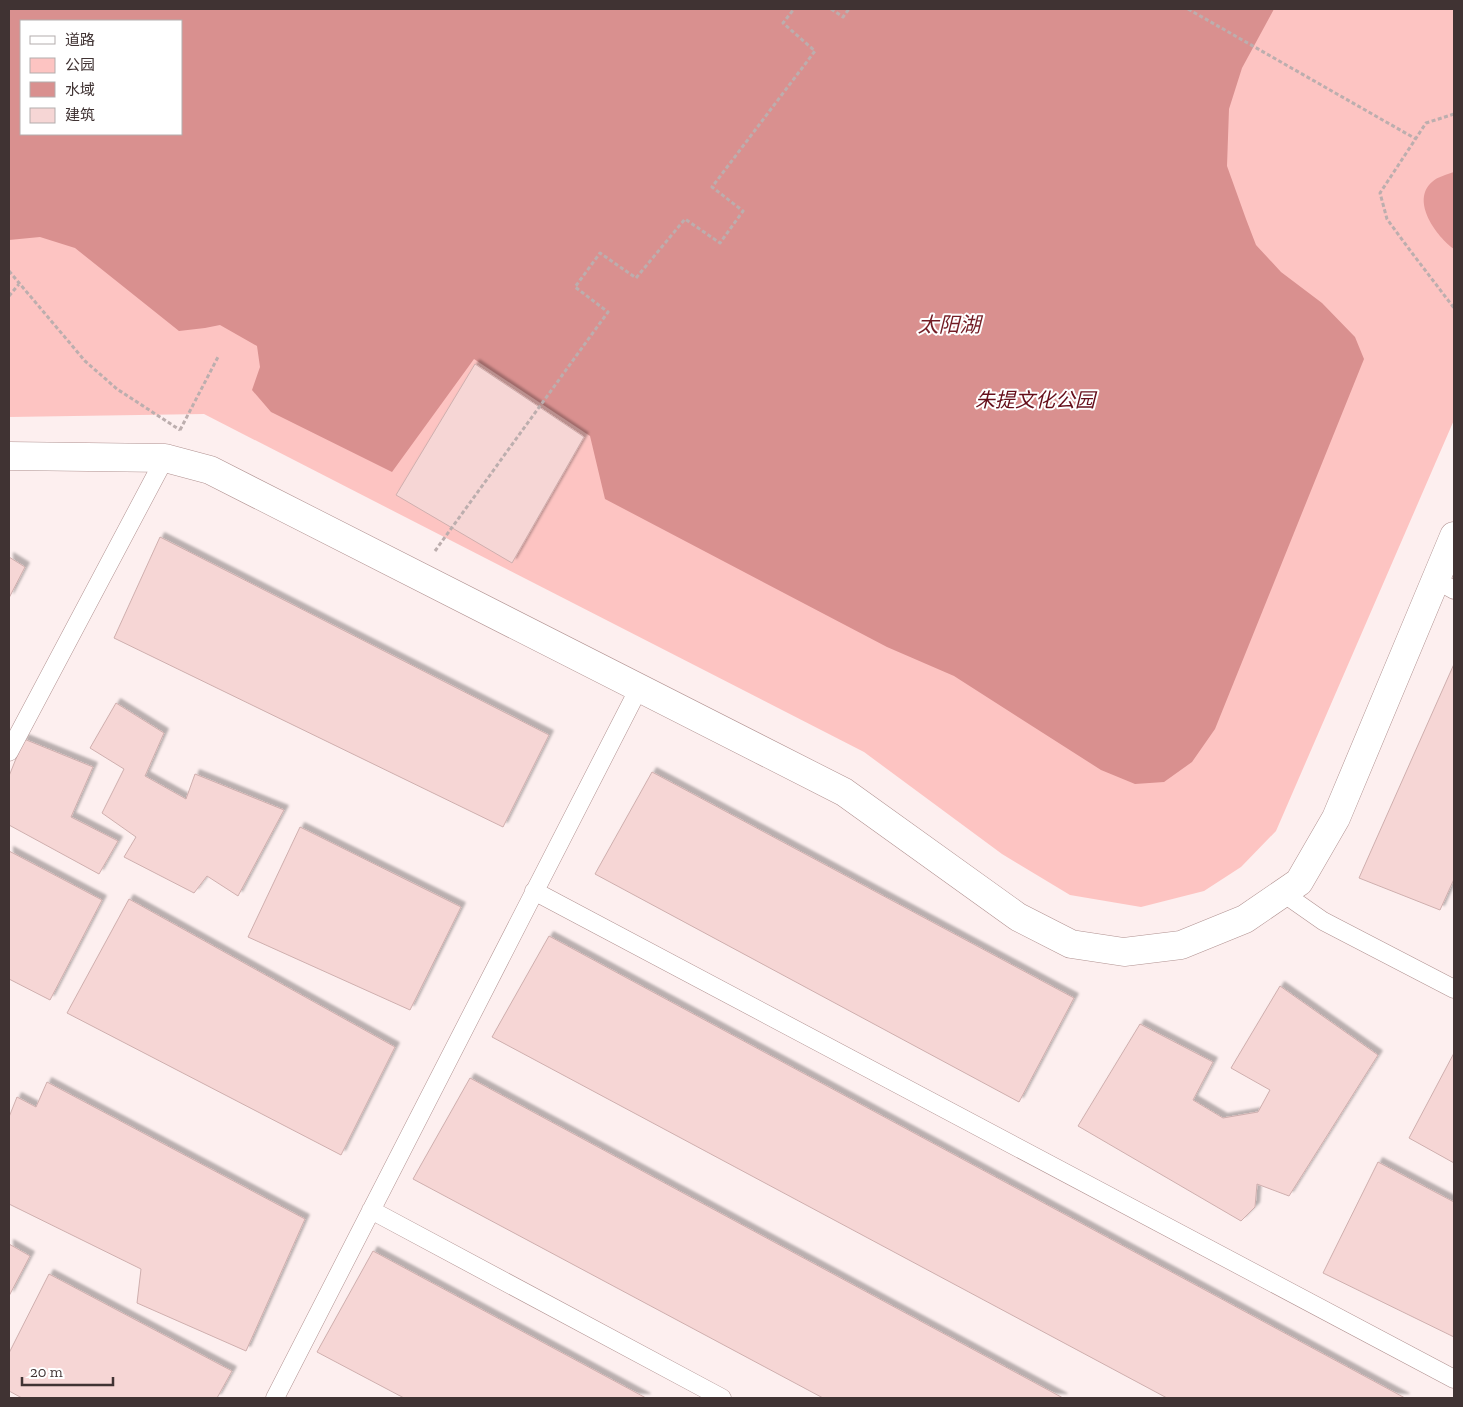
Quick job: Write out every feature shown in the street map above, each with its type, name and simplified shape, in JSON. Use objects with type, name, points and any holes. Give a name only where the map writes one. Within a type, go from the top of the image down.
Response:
[{"type":"street","points":[[9,456],[165,458],[210,470],[844,792],[1018,917],[1071,944],[1124,952],[1182,944],[1245,919],[1299,882],[1336,818],[1445,585],[1454,536]]},
{"type":"lane","points":[[9,752],[165,458]]},
{"type":"lane","points":[[275,1398],[639,688]]},
{"type":"lane","points":[[534,891],[1454,1379]]},
{"type":"lane","points":[[1283,894],[1323,921],[1454,989]]},
{"type":"lane","points":[[371,1210],[722,1398]]},
{"type":"path","points":[[417,576],[608,312],[576,286],[600,253],[636,278],[685,219],[720,242],[743,211],[712,186],[815,50],[783,23],[794,9]]},
{"type":"path","points":[[831,9],[843,17],[849,9]]},
{"type":"path","points":[[1188,9],[1416,139]]},
{"type":"path","points":[[1454,114],[1426,123],[1380,193],[1387,219],[1454,308]]},
{"type":"path","points":[[9,271],[84,361],[117,389],[180,430]]},
{"type":"path","points":[[9,296],[19,284]]},
{"type":"path","points":[[165,458],[218,357]]},
{"type":"green space","name":"太阳湖","points":[[9,9],[1454,9],[1454,420],[1276,831],[1241,867],[1204,891],[1141,907],[1070,895],[1002,854],[864,752],[204,414],[9,417]]},
{"type":"shaded area","points":[[1454,172],[1454,249],[1440,236],[1428,218],[1424,199],[1426,190],[1432,182]]},
{"type":"water","name":"太阳湖","points":[[9,9],[1274,9],[1242,68],[1229,109],[1227,166],[1256,245],[1281,272],[1322,303],[1355,337],[1364,359],[1215,729],[1192,762],[1164,782],[1135,784],[1101,770],[954,676],[887,647],[605,499],[590,436],[474,359],[392,472],[271,412],[252,390],[260,367],[257,346],[220,325],[179,331],[75,248],[40,237],[9,240]]},
{"type":"building","points":[[475,364],[584,437],[512,563],[396,495]]},
{"type":"building","points":[[160,537],[549,735],[503,827],[114,638]]},
{"type":"building","points":[[9,557],[25,567],[9,598]]},
{"type":"building","points":[[1454,664],[1454,879],[1440,910],[1359,878]]},
{"type":"building","points":[[116,703],[164,733],[145,776],[186,799],[195,774],[284,810],[238,896],[207,876],[194,893],[124,857],[136,837],[102,813],[124,769],[90,748]]},
{"type":"building","points":[[24,739],[93,767],[71,817],[118,841],[99,874],[9,825],[9,776]]},
{"type":"building","points":[[652,772],[1074,998],[1019,1102],[595,874]]},
{"type":"building","points":[[300,827],[461,907],[410,1010],[248,937]]},
{"type":"building","points":[[9,851],[102,900],[50,1000],[9,979]]},
{"type":"building","points":[[129,899],[395,1047],[341,1155],[67,1013]]},
{"type":"building","points":[[549,936],[1405,1398],[1167,1398],[492,1037]]},
{"type":"building","points":[[1280,986],[1378,1055],[1289,1196],[1257,1184],[1255,1207],[1241,1221],[1078,1126],[1140,1024],[1213,1062],[1193,1100],[1223,1118],[1258,1112],[1270,1090],[1231,1068]]},
{"type":"building","points":[[1454,1053],[1454,1163],[1409,1138]]},
{"type":"building","points":[[470,1078],[1063,1398],[823,1398],[413,1179]]},
{"type":"building","points":[[47,1082],[305,1219],[246,1351],[137,1303],[141,1269],[9,1204],[9,1117],[17,1097],[36,1107]]},
{"type":"building","points":[[1378,1162],[1454,1202],[1454,1337],[1323,1273]]},
{"type":"building","points":[[9,1244],[30,1256],[9,1296]]},
{"type":"building","points":[[373,1251],[646,1398],[404,1398],[317,1352]]},
{"type":"building","points":[[49,1274],[232,1371],[217,1398],[22,1398],[9,1391],[9,1353]]},
{"type":"park label","name":"朱提文化公园","points":[[1035,400]]}]
